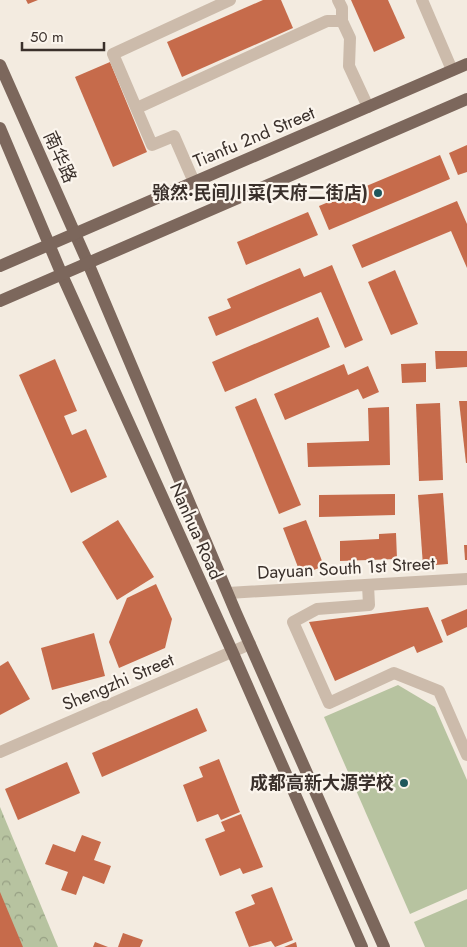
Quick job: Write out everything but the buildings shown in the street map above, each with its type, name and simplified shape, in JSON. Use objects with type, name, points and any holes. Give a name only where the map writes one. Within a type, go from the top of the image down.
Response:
[{"type":"main road","name":"Tianfu 2nd Street","points":[[0,266],[467,64]]},
{"type":"main road","name":"南华路","points":[[0,66],[88,263]]},
{"type":"main road","points":[[0,302],[467,100]]},
{"type":"main road","name":"Nanhua Road","points":[[0,128],[49,245],[232,651],[362,947]]},
{"type":"main road","name":"Nanhua Road","points":[[88,263],[250,644],[384,947]]},
{"type":"street","points":[[194,182],[174,136],[152,145],[113,54],[230,0]]},
{"type":"street","points":[[338,0],[342,8],[342,21],[350,38],[349,66],[368,107]]},
{"type":"street","points":[[422,0],[452,70]]},
{"type":"street","points":[[137,108],[327,21],[342,21]]},
{"type":"street","name":"Dayuan South 1st Street","points":[[228,593],[467,579]]},
{"type":"street","points":[[368,585],[369,605],[317,609],[293,622],[329,703],[394,673],[439,691],[467,755]]},
{"type":"street","name":"Shengzhi Street","points":[[0,752],[250,644]]},
{"type":"green space","points":[[398,685],[435,707],[467,780],[467,889],[410,914],[324,717]]},
{"type":"green space","points":[[0,807],[58,947],[0,947]]},
{"type":"green space","points":[[467,899],[467,947],[425,947],[414,922]]},
{"type":"place","name":"飸然·民间川菜(天府二街店)","points":[[378,193]]},
{"type":"place","name":"成都高新大源学校","points":[[404,783]]}]
